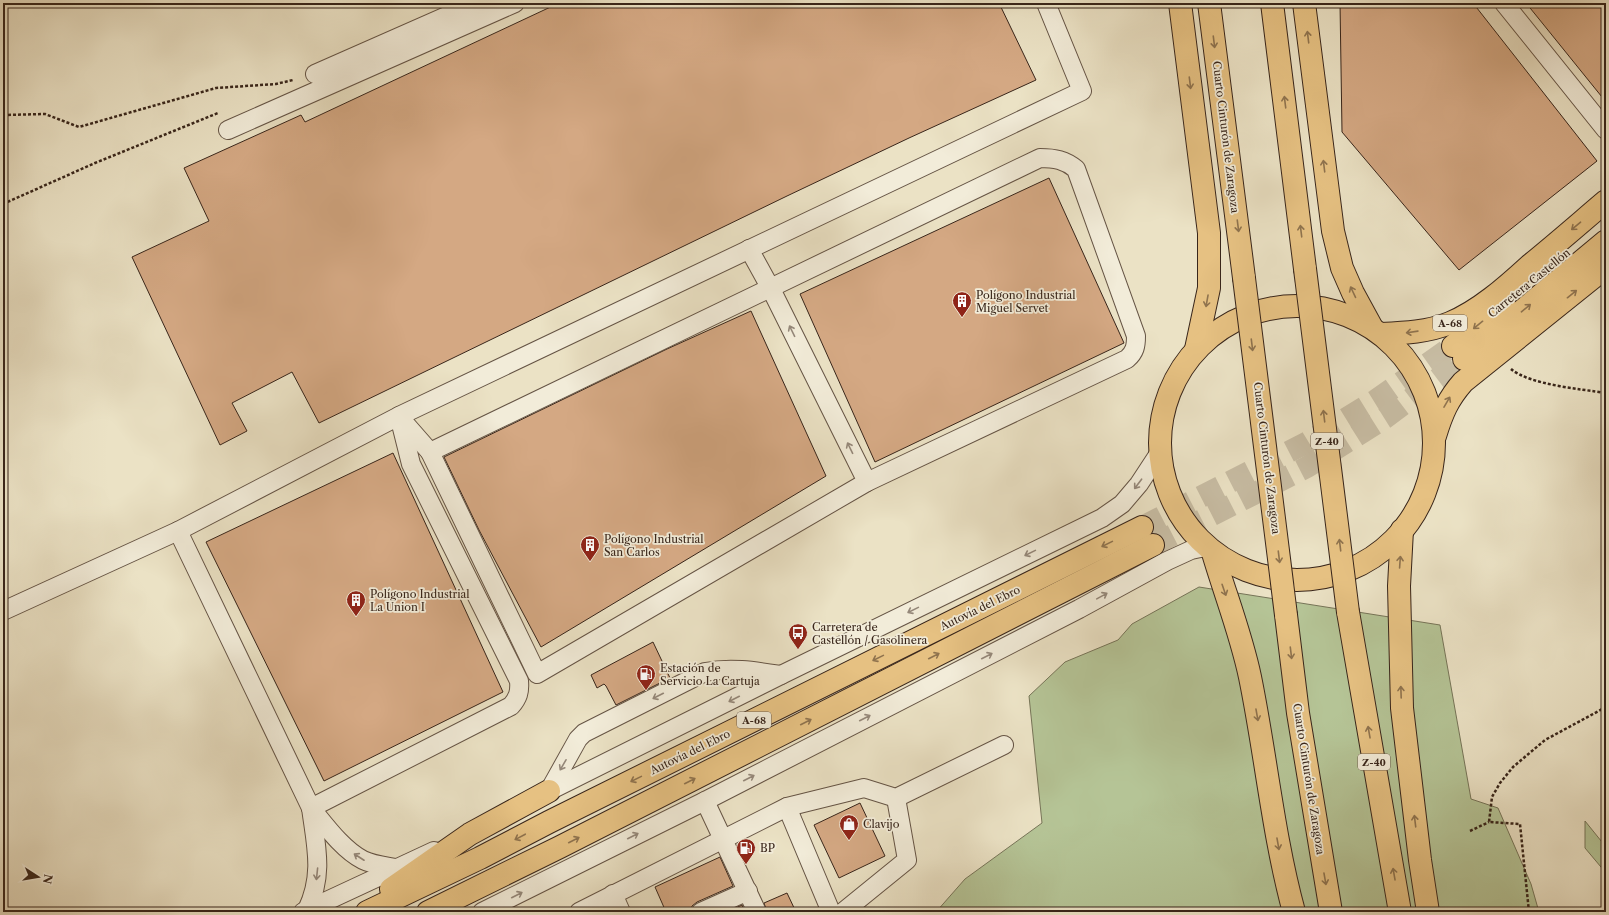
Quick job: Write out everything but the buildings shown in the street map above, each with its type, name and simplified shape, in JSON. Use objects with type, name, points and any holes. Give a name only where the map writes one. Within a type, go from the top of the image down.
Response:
[{"type":"highway","points":[[1180,3],[1209,233],[1209,288],[1196,349]]},
{"type":"highway","name":"Cuarto Cinturón de Zaragoza","points":[[1209,3],[1298,713],[1331,912]]},
{"type":"highway","name":"Z-40","points":[[1272,3],[1348,612],[1400,912]]},
{"type":"highway","points":[[1304,3],[1333,231],[1342,268],[1353,293],[1376,330]]},
{"type":"highway","name":"A-68","points":[[1376,330],[1403,333],[1427,330],[1451,322],[1473,310],[1508,284],[1606,201]]},
{"type":"highway","name":"Carretera Castellón","points":[[1606,221],[1458,353],[1606,242]]},
{"type":"highway","points":[[1434,439],[1444,408],[1451,395],[1463,382],[1606,267]]},
{"type":"highway","points":[[1301,305],[1324,308],[1346,314],[1376,330],[1399,351],[1410,365],[1419,380],[1431,413],[1434,439],[1432,463],[1426,487],[1416,510],[1402,530],[1383,549],[1361,564],[1337,574],[1310,580],[1283,580],[1257,574],[1232,564],[1209,550],[1192,532],[1179,513],[1168,492],[1162,469],[1160,452],[1161,424],[1167,397],[1179,371],[1196,349],[1213,333],[1233,321],[1255,312],[1277,306],[1301,305]]},
{"type":"highway","points":[[1402,530],[1399,586],[1402,708],[1420,860],[1428,912]]},
{"type":"highway","name":"Autovía del Ebro","points":[[367,912],[480,858],[549,822],[1147,536],[560,847],[428,912]]},
{"type":"highway","points":[[1209,550],[1236,621],[1244,652],[1257,717],[1280,858],[1294,912]]},
{"type":"highway","points":[[357,912],[470,834],[549,791]]},
{"type":"street","points":[[315,74],[476,3]]},
{"type":"street","points":[[228,130],[515,3]]},
{"type":"street","points":[[3,611],[178,531],[399,416],[1082,91],[1046,3]]},
{"type":"street","points":[[1504,3],[1606,130]]},
{"type":"street","points":[[399,416],[430,452],[537,674],[867,482],[1127,359],[1132,354],[1136,346],[1136,336],[1076,169],[1067,162],[1054,158],[1040,158],[771,289],[430,452]]},
{"type":"street","points":[[749,249],[771,289],[867,482]]},
{"type":"street","points":[[311,808],[512,706],[517,699],[520,690],[518,681],[411,464],[399,416]]},
{"type":"street","points":[[549,791],[781,675],[1102,518],[1122,504],[1139,484],[1160,452]]},
{"type":"street","points":[[178,531],[311,808],[333,834],[363,860],[376,865],[396,868]]},
{"type":"street","points":[[482,912],[705,801],[1072,612],[1166,561],[1191,550],[1209,550]]},
{"type":"street","points":[[549,791],[578,739],[584,733],[705,672],[720,669],[740,669],[781,675]]},
{"type":"street","points":[[579,912],[787,807],[864,788],[896,798],[1004,745]]},
{"type":"street","points":[[843,912],[907,860],[896,798]]},
{"type":"street","points":[[705,801],[757,912]]},
{"type":"street","points":[[787,807],[831,912]]},
{"type":"street","points":[[305,911],[312,899],[318,873],[318,855],[311,808]]},
{"type":"street","points":[[305,911],[470,834]]},
{"type":"street","points":[[701,912],[748,891]]},
{"type":"street","points":[[613,894],[621,912]]},
{"type":"path","points":[[3,114],[45,114],[79,127],[216,88],[276,84],[315,74]]},
{"type":"path","points":[[3,204],[95,163],[223,111]]},
{"type":"path","points":[[1498,354],[1512,370],[1527,379],[1606,394]]},
{"type":"path","points":[[1489,822],[1492,797],[1500,783],[1513,767],[1545,740],[1606,707]]},
{"type":"path","points":[[1470,831],[1489,822],[1520,824],[1529,912]]},
{"type":"green space","points":[[1199,587],[1440,625],[1471,799],[1498,808],[1531,884],[1539,912],[936,912],[965,879],[1042,823],[1029,696],[1065,662],[1118,640],[1132,624]]},
{"type":"green space","points":[[1585,821],[1606,847],[1606,873],[1585,848]]},
{"type":"tunnel","points":[[1142,527],[1306,443],[1376,400],[1453,346]]},
{"type":"tunnel","points":[[1153,545],[1307,467],[1385,418],[1464,359]]},
{"type":"place","name":"Polígono Industrial Miguel Servet","points":[[962,318]]},
{"type":"place","name":"Polígono Industrial San Carlos","points":[[590,562]]},
{"type":"place","name":"Polígono Industrial La Union I","points":[[356,617]]},
{"type":"place","name":"Carretera de Castellón / Gasolinera","points":[[798,650]]},
{"type":"place","name":"Estación de Servicio La Cartuja","points":[[646,691]]},
{"type":"place","name":"Clavijo","points":[[849,841]]},
{"type":"place","name":"BP","points":[[746,865]]}]
